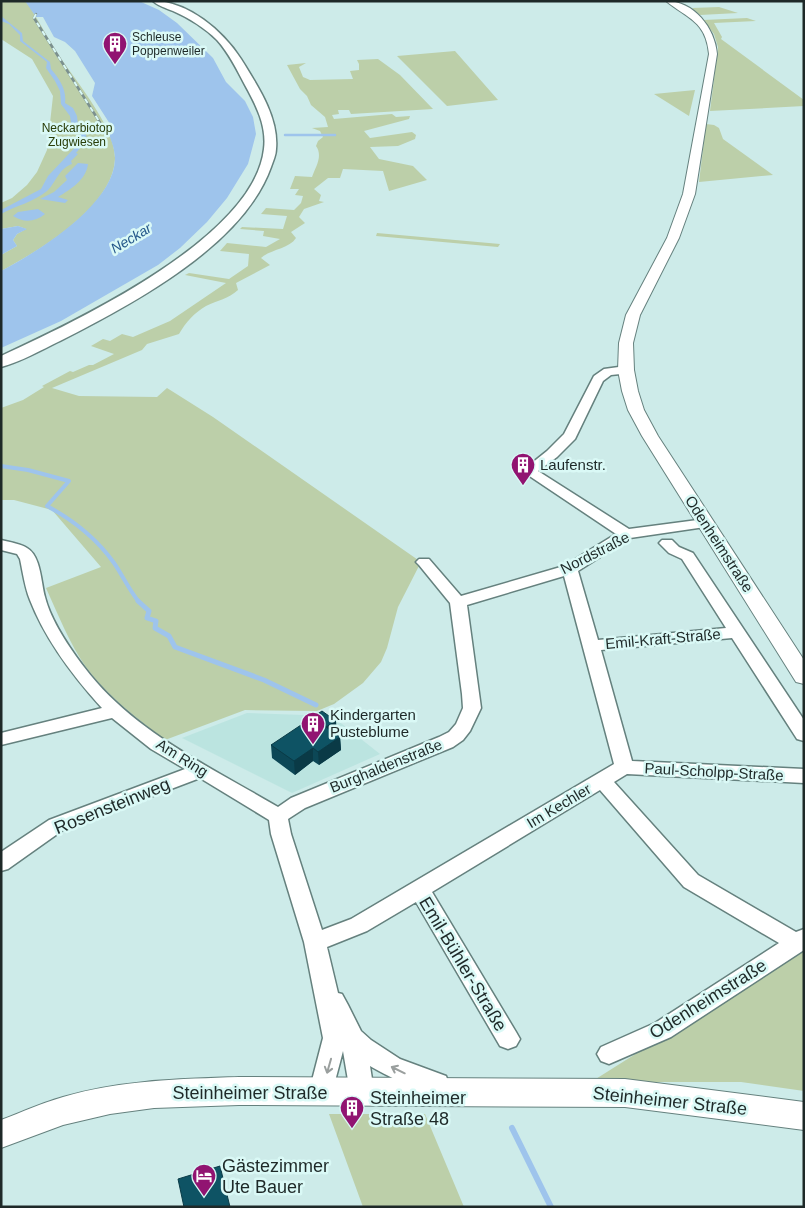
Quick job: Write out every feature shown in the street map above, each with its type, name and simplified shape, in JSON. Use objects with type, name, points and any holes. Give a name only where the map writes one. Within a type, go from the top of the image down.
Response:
[{"type":"main road","points":[[1,362],[64,332],[124,300],[167,274],[232,220],[266,171],[271,136],[267,120],[258,98],[227,45],[205,26],[158,1]]},
{"type":"street","name":"Odenheimstraße","points":[[670,1],[695,16],[706,27],[712,40],[713,54],[689,194],[673,238],[634,315],[626,343],[626,370],[636,410],[650,436],[804,677]]},
{"type":"street","points":[[626,370],[608,372],[598,379],[570,436],[557,450],[529,471],[626,534]]},
{"type":"street","name":"Nordstraße","points":[[458,602],[570,569],[626,534],[705,522]]},
{"type":"street","points":[[667,543],[674,550],[688,556],[804,735]]},
{"type":"street","name":"Am Ring","points":[[1,545],[22,551],[28,559],[37,599],[51,628],[78,671],[115,711],[158,744],[278,816]]},
{"type":"street","points":[[424,562],[458,602]]},
{"type":"street","points":[[570,569],[624,768]]},
{"type":"street","name":"Burghaldenstraße","points":[[278,816],[298,803],[446,742],[460,731],[472,708],[458,602]]},
{"type":"street","name":"Emil-Kraft-Straße","points":[[591,646],[736,632]]},
{"type":"street","points":[[1,739],[115,711]]},
{"type":"street","name":"Paul-Scholpp-Straße","points":[[624,768],[804,776]]},
{"type":"street","name":"Im Kechler","points":[[315,942],[359,924],[624,768]]},
{"type":"street","name":"Rosensteinweg","points":[[1,863],[56,825],[201,770]]},
{"type":"street","points":[[602,780],[691,881],[800,941]]},
{"type":"street","points":[[278,816],[281,834],[315,942],[327,988],[335,1038],[321,1092]]},
{"type":"street","name":"Emil-Bühler-Straße","points":[[419,889],[508,1039]]},
{"type":"street","name":"Odenheimstraße","points":[[608,1054],[670,1026],[800,941]]},
{"type":"street","points":[[327,988],[352,1038],[360,1066],[362,1092]]},
{"type":"street","points":[[352,1038],[378,1060],[401,1072],[460,1092]]},
{"type":"street","name":"Steinheimer Straße","points":[[1,1134],[63,1111],[110,1100],[154,1094],[240,1091],[625,1093],[804,1116]]},
{"type":"shaded area","points":[[247,713],[332,716],[380,754],[292,793],[182,738]]},
{"type":"green space","name":"Neckarbiotop Zugwiesen","points":[[1,1],[25,1],[30,7],[50,41],[100,116],[113,146],[115,159],[111,177],[102,194],[72,226],[35,252],[1,271],[1,255],[17,246],[13,240],[17,234],[26,229],[18,226],[1,229],[1,203],[12,198],[27,185],[37,172],[47,150],[53,96],[32,59],[1,39]]},
{"type":"green space","points":[[719,7],[738,13],[700,15],[692,8]]},
{"type":"green space","points":[[747,18],[756,21],[714,23],[722,37],[721,39],[804,100],[804,106],[710,111],[718,47],[714,34],[703,20]]},
{"type":"green space","points":[[455,51],[498,100],[447,106],[397,56]]},
{"type":"green space","points":[[378,59],[400,75],[433,109],[351,114],[349,110],[338,110],[339,114],[332,115],[334,119],[392,114],[396,117],[410,116],[409,119],[364,131],[370,138],[412,132],[416,135],[415,139],[398,146],[370,147],[379,159],[413,166],[427,180],[389,191],[383,171],[343,169],[340,178],[328,178],[314,189],[321,195],[319,201],[324,202],[304,209],[299,217],[305,223],[291,232],[296,238],[293,242],[261,258],[270,265],[236,283],[238,290],[206,306],[187,322],[179,334],[147,344],[142,350],[52,388],[79,396],[157,397],[167,388],[213,417],[421,562],[398,607],[387,648],[381,662],[363,683],[334,704],[317,711],[245,710],[165,740],[103,688],[86,667],[69,638],[46,588],[101,567],[52,510],[14,500],[1,500],[1,408],[23,400],[44,387],[42,386],[70,371],[73,372],[93,365],[114,354],[91,346],[103,339],[110,341],[122,334],[133,337],[170,321],[226,283],[185,275],[189,273],[229,279],[248,266],[249,254],[220,251],[227,243],[266,247],[280,239],[263,236],[264,231],[240,229],[242,227],[283,229],[287,216],[261,214],[266,208],[294,210],[301,203],[303,196],[295,195],[299,189],[290,189],[295,176],[312,177],[317,165],[319,154],[316,146],[323,137],[320,131],[312,128],[328,127],[325,117],[311,105],[287,65],[306,63],[299,67],[303,77],[310,80],[353,79],[350,71],[359,70],[357,60]]},
{"type":"green space","points":[[695,90],[689,116],[654,94]]},
{"type":"green space","points":[[706,124],[719,128],[723,139],[773,175],[699,182]]},
{"type":"green space","points":[[377,233],[500,244],[498,247],[376,236]]},
{"type":"green space","points":[[804,948],[804,1091],[741,1082],[591,1082]]},
{"type":"green space","points":[[329,1114],[425,1114],[464,1207],[363,1207]]},
{"type":"water","name":"Neckar","points":[[25,1],[139,1],[159,10],[177,23],[213,58],[226,82],[245,101],[253,117],[256,134],[248,164],[227,198],[207,222],[180,248],[158,265],[61,321],[1,348],[1,271],[53,239],[88,210],[102,193],[111,176],[115,159],[106,125],[110,124],[92,96],[95,83],[75,51],[65,42],[54,37],[43,17],[36,17]]},
{"type":"water","points":[[1,16],[22,33],[23,41],[50,62],[51,69],[64,89],[65,103],[73,108],[77,116],[78,125],[86,135],[87,140],[71,161],[72,164],[63,169],[47,191],[1,214],[1,210],[41,189],[48,176],[82,140],[80,133],[71,123],[70,116],[61,104],[60,91],[46,68],[47,62],[20,41],[20,35],[9,24],[1,21]]},
{"type":"water","points":[[78,163],[88,164],[87,170],[77,183],[58,197],[68,200],[65,203],[40,199],[54,192],[67,180],[65,176]]},
{"type":"water","points":[[38,209],[45,214],[37,219],[25,221],[13,216],[18,212]]},
{"type":"water","points":[[18,226],[27,229],[17,234],[13,240],[17,246],[1,255],[1,229]]},
{"type":"building","points":[[322,711],[336,721],[326,727],[340,737],[318,752],[313,748],[294,761],[271,745]]},
{"type":"building","name":"Gästezimmer Ute Bauer","points":[[220,1166],[230,1207],[184,1207],[178,1179]]},
{"type":"waterway","points":[[285,135],[335,135]]},
{"type":"waterway","points":[[1,466],[28,470],[69,481],[47,506],[66,517],[100,546],[114,563],[139,602]]},
{"type":"waterway","points":[[139,602],[149,611],[147,618],[156,621],[155,628],[169,636],[175,647],[264,680],[316,705]]},
{"type":"waterway","points":[[512,1128],[551,1207]]},
{"type":"railway","points":[[36,14],[34,18],[104,129]]},
{"type":"place","name":"Schleuse Poppenweiler","points":[[115,65]]},
{"type":"place","name":"Laufenstr.","points":[[523,486]]},
{"type":"place","name":"Kindergarten Pusteblume","points":[[313,745]]},
{"type":"place","name":"Steinheimer Straße 48","points":[[352,1129]]},
{"type":"place","name":"Gästezimmer Ute Bauer","points":[[204,1197]]}]
